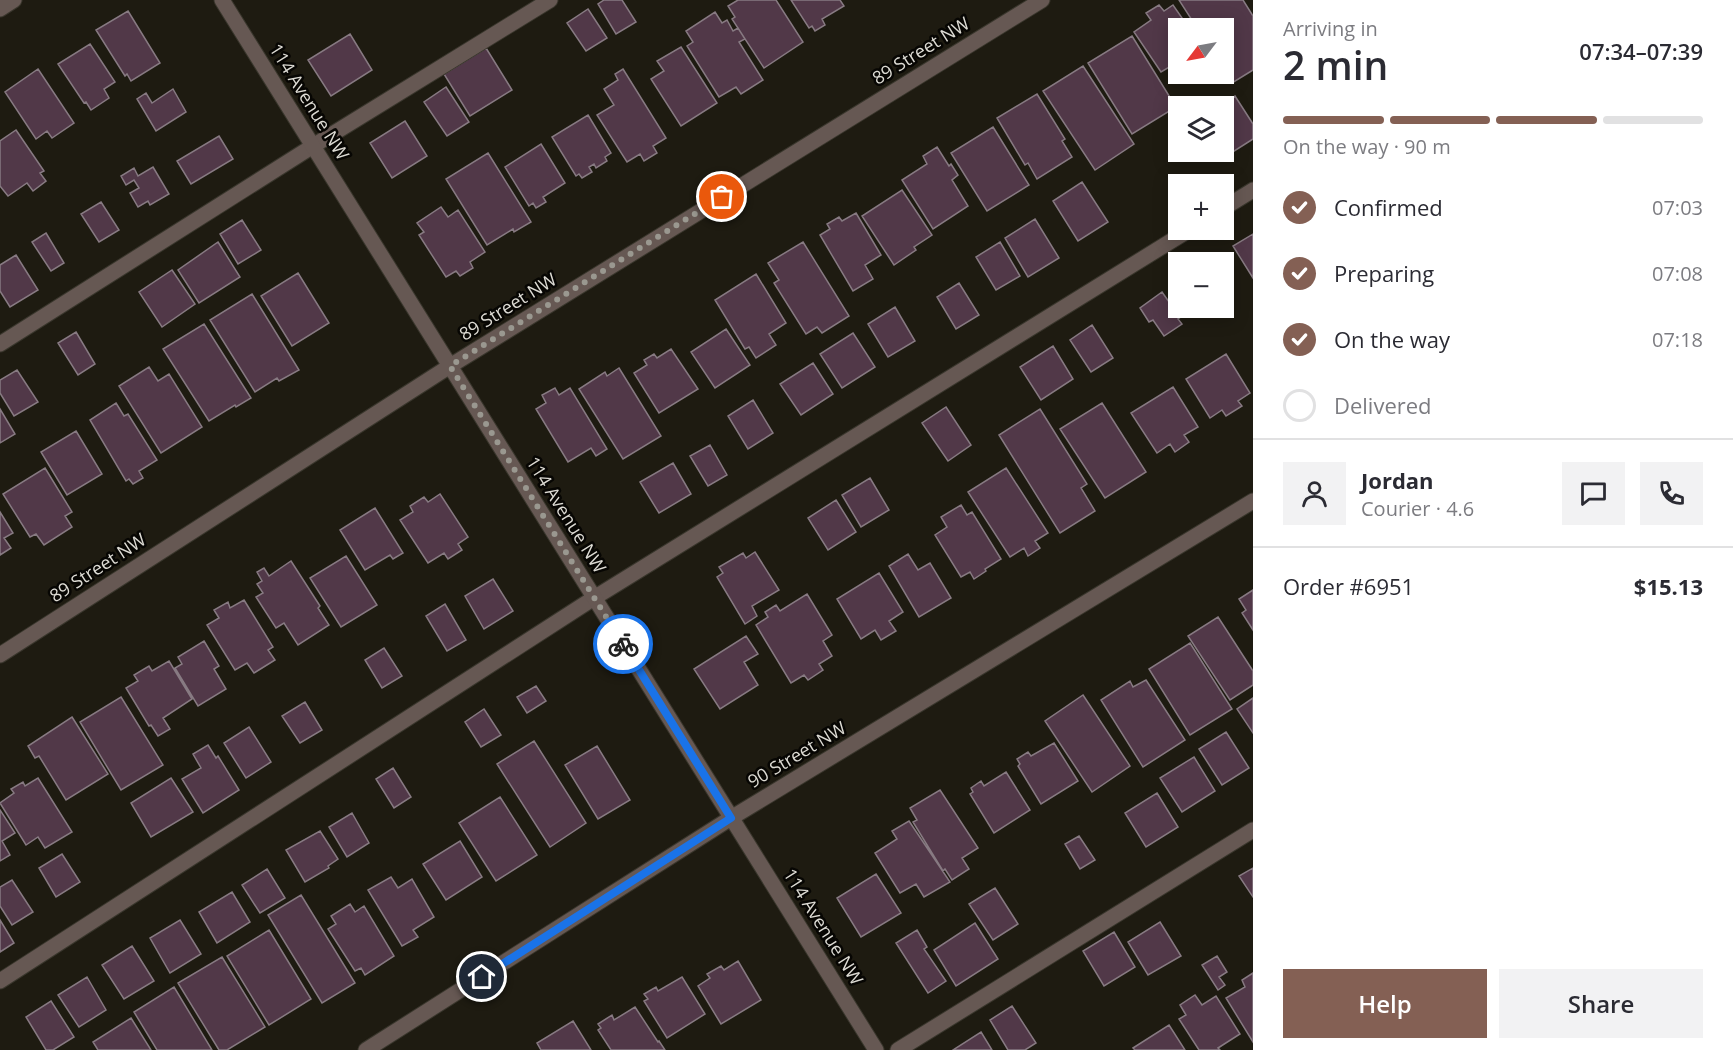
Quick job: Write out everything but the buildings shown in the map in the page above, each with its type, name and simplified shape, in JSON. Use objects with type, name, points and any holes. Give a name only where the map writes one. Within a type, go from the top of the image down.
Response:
[{"type":"street","points":[[0,9],[14,0]]},
{"type":"street","name":"114 Avenue NW","points":[[222,0],[876,1050]]},
{"type":"street","points":[[0,344],[313,146],[550,0]]},
{"type":"street","name":"89 Street NW","points":[[0,655],[450,366],[1042,0]]},
{"type":"street","points":[[1234,202],[1253,190]]},
{"type":"street","points":[[0,981],[594,598],[1173,240]]},
{"type":"street","name":"90 Street NW","points":[[366,1050],[731,818],[1253,501]]},
{"type":"street","points":[[898,1050],[1253,830]]},
{"type":"way so far","points":[[623,644],[450,366],[722,197]]},
{"type":"route","points":[[482,977],[731,818],[623,644]]}]
